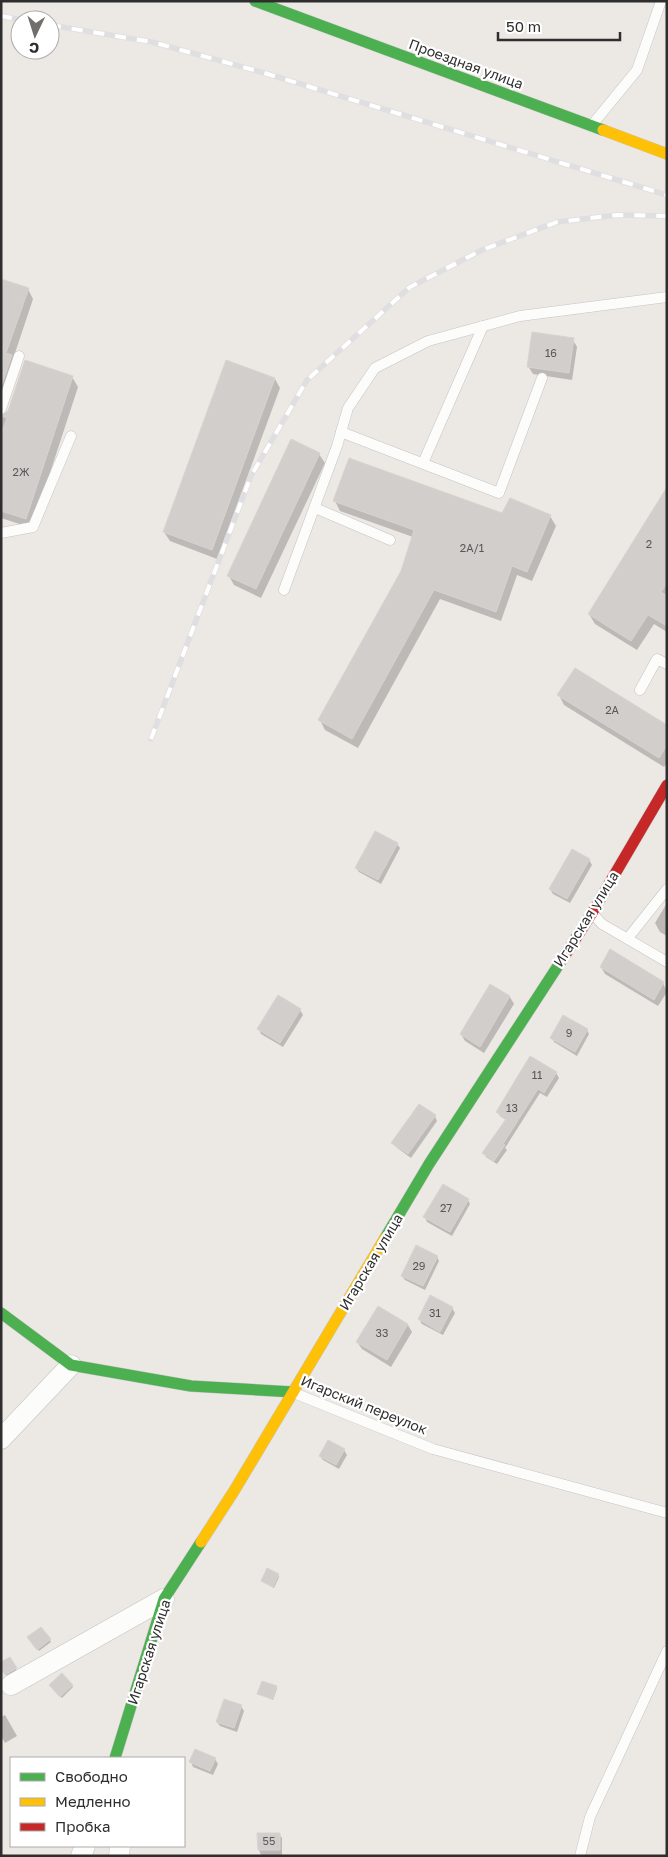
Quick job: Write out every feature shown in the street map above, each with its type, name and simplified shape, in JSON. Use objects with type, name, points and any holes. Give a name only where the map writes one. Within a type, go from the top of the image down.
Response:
[{"type":"street","name":"Проездная улица","points":[[255,1],[667,154]]},
{"type":"street","name":"Игарская улица","points":[[115,1757],[164,1598],[234,1491],[429,1164],[592,913],[667,784]]},
{"type":"street","name":"Игарский переулок","points":[[1,1313],[71,1365],[192,1386],[293,1392]]},
{"type":"street","points":[[1,1439],[71,1365]]},
{"type":"street","points":[[11,1686],[164,1598]]},
{"type":"lane","points":[[591,126],[637,70],[661,1]]},
{"type":"lane","points":[[284,590],[348,408],[375,368],[428,341],[520,316],[667,297]]},
{"type":"lane","points":[[423,463],[483,326]]},
{"type":"lane","points":[[1,409],[19,356]]},
{"type":"lane","points":[[341,432],[499,494],[542,378]]},
{"type":"lane","points":[[1,533],[33,527],[71,436]]},
{"type":"lane","points":[[314,508],[390,540]]},
{"type":"lane","points":[[640,690],[658,659],[667,664]]},
{"type":"lane","points":[[628,938],[667,889]]},
{"type":"lane","points":[[592,913],[602,924],[667,962]]},
{"type":"lane","name":"Игарский переулок","points":[[293,1392],[434,1449],[667,1513]]},
{"type":"lane","points":[[580,1856],[590,1817],[667,1651]]},
{"type":"building","points":[[1,279],[29,288],[6,353],[12,355],[1,387]]},
{"type":"building","points":[[532,332],[574,338],[569,373],[527,367]]},
{"type":"building","points":[[25,360],[73,376],[26,519],[1,511],[1,434],[7,418],[1,416],[8,411]]},
{"type":"building","points":[[226,360],[275,378],[212,550],[163,532]]},
{"type":"building","points":[[291,439],[320,453],[256,589],[227,576]]},
{"type":"building","points":[[349,458],[502,513],[510,498],[551,515],[527,572],[512,566],[496,612],[434,590],[352,739],[318,720],[401,571],[414,530],[333,501]]},
{"type":"building","points":[[667,487],[667,583],[661,592],[667,596],[667,626],[648,615],[631,641],[588,614]]},
{"type":"building","points":[[575,668],[667,725],[667,745],[659,758],[557,695]]},
{"type":"building","points":[[375,831],[398,843],[378,880],[355,868]]},
{"type":"building","points":[[572,849],[590,859],[567,899],[549,889]]},
{"type":"building","points":[[610,949],[664,982],[654,1000],[600,967]]},
{"type":"building","points":[[490,984],[510,996],[480,1047],[460,1034]]},
{"type":"building","points":[[278,995],[301,1009],[280,1043],[257,1029]]},
{"type":"building","points":[[563,1015],[588,1029],[575,1052],[550,1038]]},
{"type":"building","points":[[530,1056],[557,1072],[544,1093],[538,1089],[494,1161],[482,1153],[506,1119],[496,1112]]},
{"type":"building","points":[[419,1104],[436,1115],[408,1154],[391,1143]]},
{"type":"building","points":[[443,1184],[469,1199],[450,1232],[423,1217]]},
{"type":"building","points":[[416,1245],[438,1256],[423,1286],[401,1276]]},
{"type":"building","points":[[430,1295],[453,1307],[440,1332],[418,1319]]},
{"type":"building","points":[[378,1306],[408,1324],[387,1360],[356,1342]]},
{"type":"building","points":[[328,1440],[345,1449],[336,1465],[319,1456]]},
{"type":"building","points":[[267,1568],[279,1574],[273,1587],[261,1581]]},
{"type":"building","points":[[41,1627],[51,1639],[37,1650],[27,1637]]},
{"type":"building","points":[[10,1657],[17,1668],[5,1675],[1,1668],[1,1662]]},
{"type":"building","points":[[62,1673],[73,1685],[60,1697],[49,1685]]},
{"type":"building","points":[[262,1681],[277,1686],[273,1699],[257,1694]]},
{"type":"building","points":[[224,1699],[242,1705],[234,1728],[216,1722]]},
{"type":"building","points":[[195,1749],[216,1758],[210,1771],[189,1762]]},
{"type":"building","points":[[257,1833],[280,1833],[280,1850],[258,1850]]},
{"type":"railway","points":[[1,16],[10,18]]},
{"type":"railway","points":[[60,27],[152,42],[261,72],[667,195]]},
{"type":"railway","points":[[151,739],[251,476],[307,380],[410,287],[482,250],[557,222],[617,215],[667,216]]},
{"type":"traffic: fast","points":[[255,1],[603,130]]},
{"type":"traffic: fast","points":[[385,1238],[429,1164],[567,952]]},
{"type":"traffic: fast","points":[[1,1313],[71,1365],[191,1386],[293,1392]]},
{"type":"traffic: fast","points":[[115,1757],[164,1599],[201,1542]]},
{"type":"traffic: slow","points":[[603,130],[667,154]]},
{"type":"traffic: slow","points":[[201,1542],[234,1491],[385,1238]]},
{"type":"traffic: jam","points":[[567,952],[667,785]]}]
